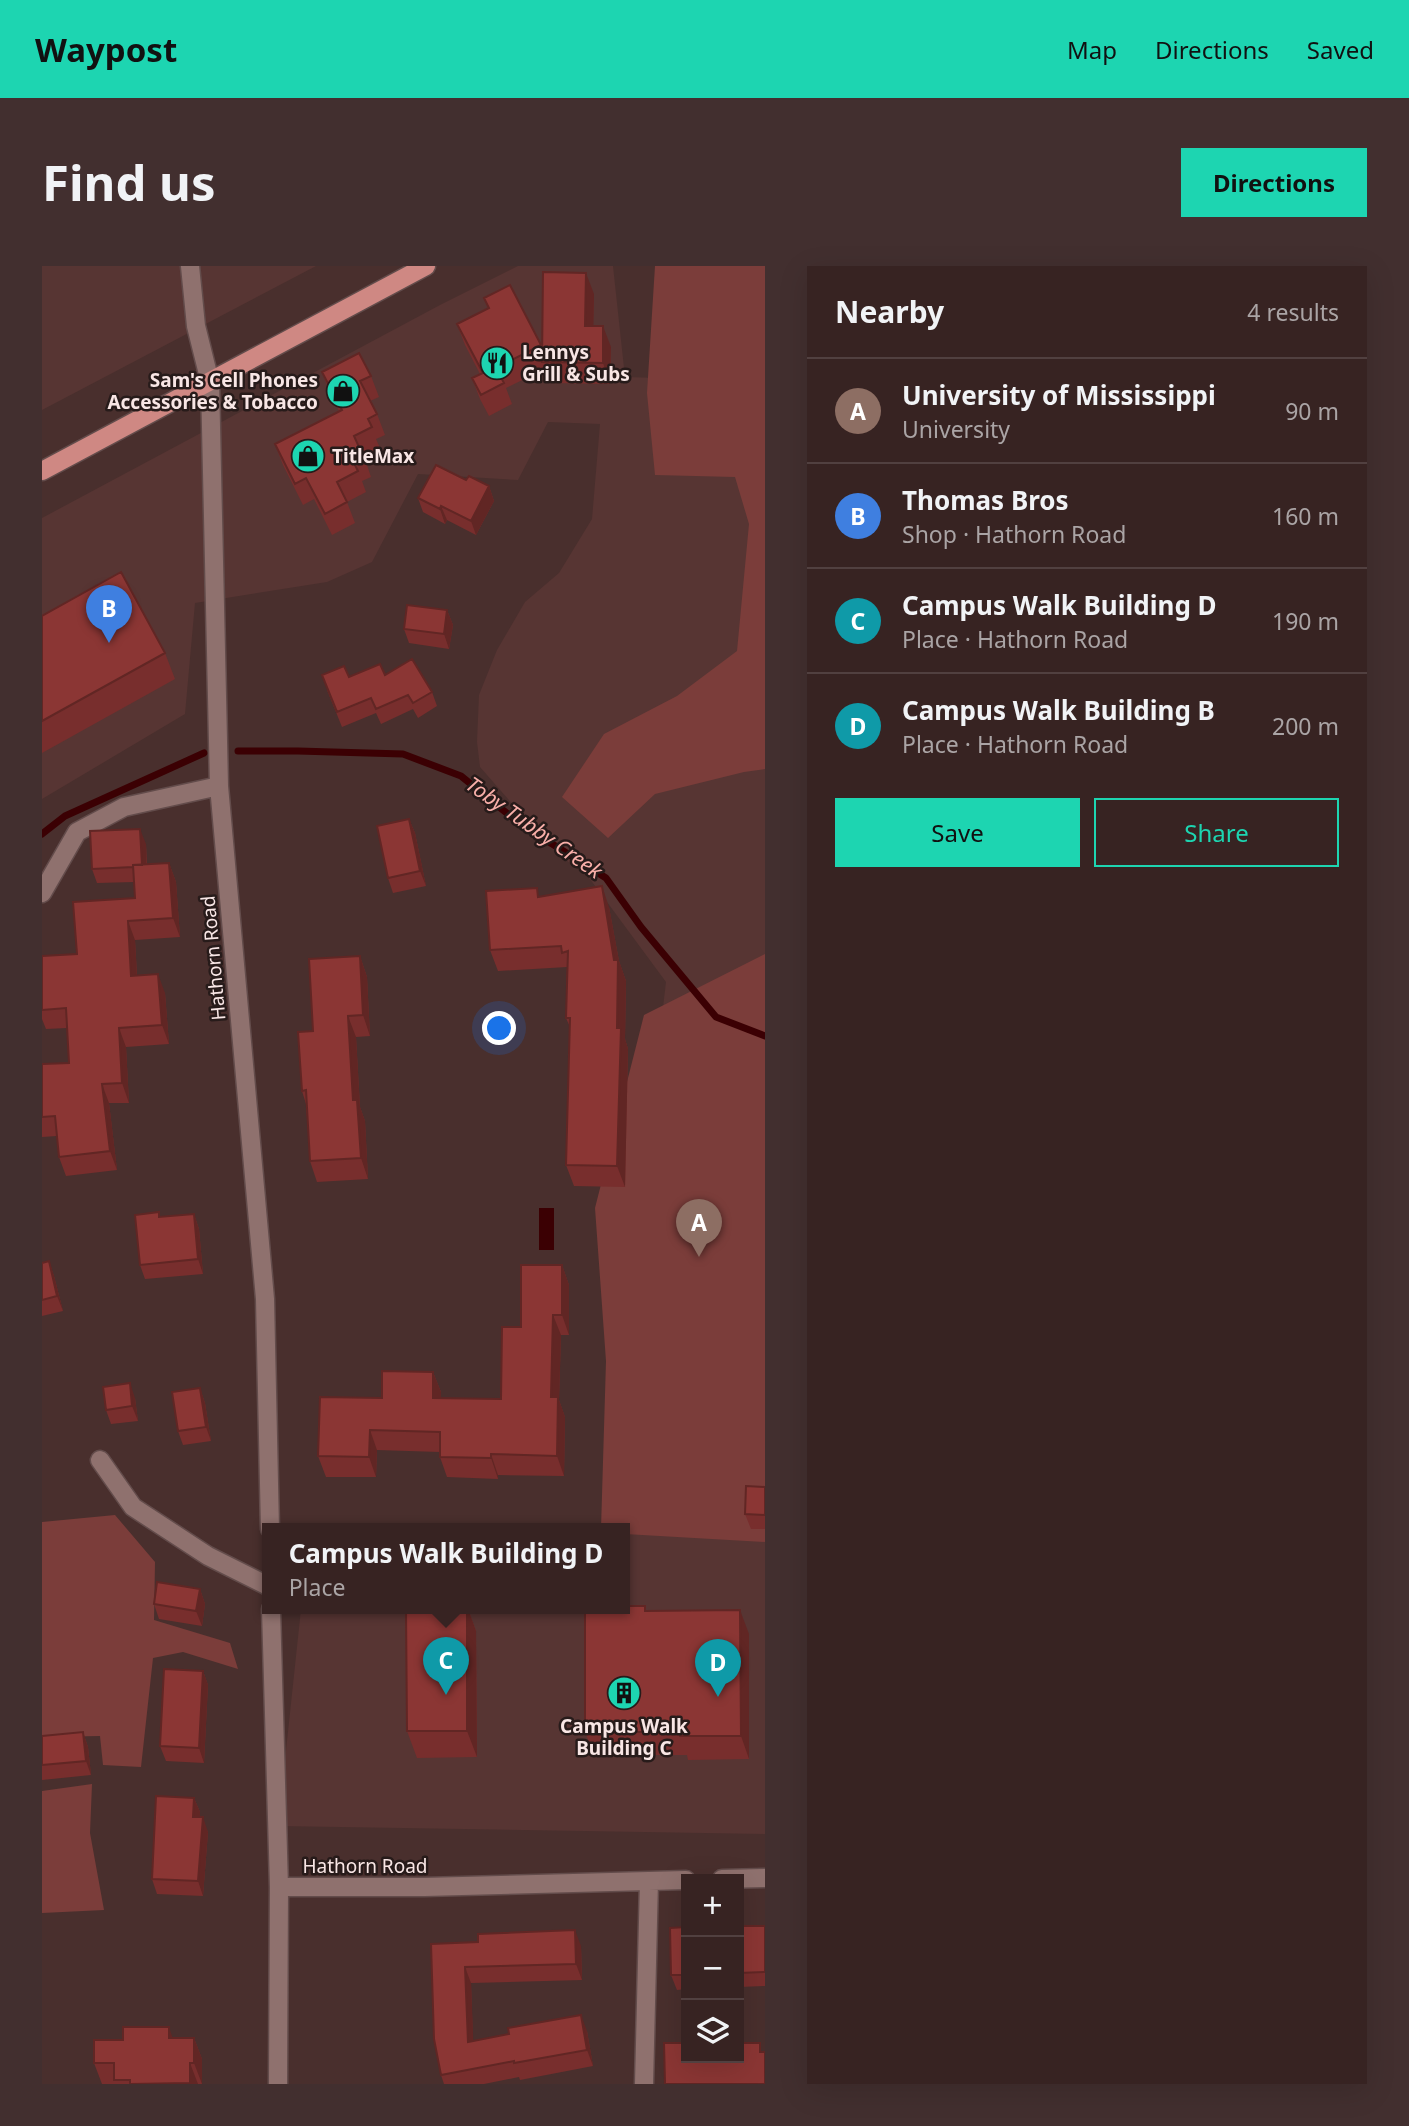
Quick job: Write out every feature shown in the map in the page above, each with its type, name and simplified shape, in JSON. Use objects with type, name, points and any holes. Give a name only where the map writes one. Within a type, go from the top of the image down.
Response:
[{"type":"main road","points":[[42,471],[426,266]]},
{"type":"street","name":"Hathorn Road","points":[[190,266],[196,326],[210,382],[219,786],[265,1298],[270,1523]]},
{"type":"street","points":[[42,893],[77,832],[124,807],[219,786]]},
{"type":"street","points":[[100,1460],[133,1507],[208,1556],[262,1583]]},
{"type":"street","name":"Hathorn Road","points":[[271,1614],[279,1886],[424,1887],[681,1880]]},
{"type":"street","points":[[744,1878],[765,1878]]},
{"type":"street","points":[[644,2084],[649,1881]]},
{"type":"street","points":[[278,2084],[279,1886]]},
{"type":"shaded area","points":[[42,266],[316,266],[42,410]]},
{"type":"shaded area","points":[[518,266],[613,266],[625,377],[765,381],[765,1834],[278,1826],[300,1614],[630,1614],[630,1523],[602,1523],[666,982],[590,879],[551,848],[480,767],[477,742],[479,695],[497,650],[525,602],[559,573],[592,519],[600,424],[548,422],[518,480],[418,474],[372,562],[327,582],[195,603],[185,714],[42,799],[42,518]]},
{"type":"shaded area","points":[[655,266],[765,266],[765,769],[655,794],[608,838],[562,797],[604,734],[677,696],[737,651],[749,524],[735,477],[655,475],[647,393]]},
{"type":"shaded area","points":[[765,954],[765,1542],[630,1534],[630,1523],[601,1523],[606,1361],[595,1208],[644,1015]]},
{"type":"shaded area","points":[[539,1208],[554,1208],[554,1250],[539,1250]]},
{"type":"shaded area","points":[[115,1515],[155,1562],[154,1620],[230,1643],[238,1669],[183,1652],[153,1658],[141,1767],[103,1765],[100,1736],[47,1737],[42,1740],[42,1522]]},
{"type":"shaded area","points":[[92,1784],[90,1833],[104,1910],[42,1913],[42,1791]]},
{"type":"building","points":[[543,272],[586,273],[585,326],[603,326],[603,363],[542,362]]},
{"type":"building","points":[[510,285],[541,345],[496,368],[504,383],[481,395],[472,378],[483,373],[457,324],[489,308],[484,298]]},
{"type":"building","points":[[359,353],[371,376],[360,381],[377,414],[368,419],[372,427],[354,436],[363,456],[353,461],[358,471],[337,482],[347,502],[325,514],[306,478],[295,484],[275,444],[342,410],[322,372]]},
{"type":"building","points":[[436,465],[466,480],[469,476],[489,486],[471,521],[418,498]]},
{"type":"building","points":[[121,572],[165,653],[42,721],[42,616]]},
{"type":"building","points":[[407,605],[447,610],[444,634],[404,629]]},
{"type":"building","points":[[412,659],[432,692],[413,703],[408,695],[376,709],[371,698],[337,712],[322,675],[344,666],[349,677],[380,664],[385,675]]},
{"type":"building","points":[[409,819],[420,871],[388,878],[377,826]]},
{"type":"building","points":[[140,829],[142,865],[92,869],[90,831]]},
{"type":"building","points":[[169,863],[173,918],[128,921],[131,976],[158,974],[162,1025],[119,1028],[122,1083],[102,1084],[110,1151],[59,1157],[55,1116],[42,1117],[42,1064],[69,1063],[66,1008],[42,1010],[42,956],[77,954],[73,902],[135,898],[133,865]]},
{"type":"building","points":[[602,886],[614,960],[618,960],[617,1028],[621,1028],[617,1166],[566,1165],[570,1018],[566,1018],[568,951],[562,953],[561,946],[490,950],[486,891],[537,888],[538,897]]},
{"type":"building","points":[[360,956],[363,1015],[348,1016],[353,1100],[357,1100],[361,1158],[310,1161],[306,1090],[302,1091],[298,1032],[313,1031],[309,959]]},
{"type":"building","points":[[159,1212],[159,1217],[194,1214],[198,1259],[140,1265],[135,1215]]},
{"type":"building","points":[[49,1261],[57,1296],[42,1300],[42,1263]]},
{"type":"building","points":[[521,1265],[562,1265],[562,1315],[553,1315],[551,1397],[558,1397],[557,1456],[491,1454],[491,1458],[440,1457],[440,1432],[370,1430],[369,1457],[318,1456],[320,1397],[382,1398],[382,1371],[433,1372],[433,1398],[501,1399],[502,1327],[521,1327]]},
{"type":"building","points":[[130,1383],[132,1406],[106,1410],[103,1387]]},
{"type":"building","points":[[200,1388],[206,1427],[178,1431],[172,1392]]},
{"type":"building","points":[[746,1486],[765,1487],[765,1515],[745,1514]]},
{"type":"building","points":[[157,1582],[200,1589],[196,1611],[154,1604]]},
{"type":"building","points":[[630,1606],[645,1606],[645,1611],[740,1610],[741,1736],[680,1736],[680,1732],[585,1732],[585,1614],[630,1614]]},
{"type":"building","points":[[406,1614],[467,1614],[467,1731],[407,1731]]},
{"type":"building","points":[[164,1669],[203,1671],[199,1748],[160,1746]]},
{"type":"building","points":[[83,1732],[86,1761],[42,1765],[42,1736]]},
{"type":"building","points":[[156,1796],[194,1798],[193,1817],[203,1817],[198,1881],[152,1879]]},
{"type":"building","points":[[744,1926],[765,1926],[765,1972],[744,1973]]},
{"type":"building","points":[[681,1927],[681,1975],[671,1975],[670,1928]]},
{"type":"building","points":[[575,1930],[576,1964],[465,1967],[468,2042],[509,2034],[508,2028],[581,2015],[587,2050],[441,2075],[434,2039],[431,1944],[478,1942],[478,1934]]},
{"type":"building","points":[[123,2027],[169,2027],[169,2038],[194,2038],[194,2063],[190,2063],[190,2083],[130,2084],[130,2080],[114,2080],[114,2063],[94,2063],[94,2040],[123,2040]]},
{"type":"building","points":[[664,2043],[681,2043],[681,2063],[744,2063],[744,2043],[760,2043],[760,2052],[765,2052],[765,2084],[665,2084]]},
{"type":"waterway","name":"Toby Tubby Creek","points":[[238,751],[403,754],[461,776],[519,823],[606,878],[641,927],[716,1017],[765,1036]]},
{"type":"waterway","name":"Toby Tubby Creek","points":[[42,834],[65,816],[204,753]]},
{"type":"place","name":"Lennys Grill & Subs","points":[[497,363]]},
{"type":"place","name":"Sam's Cell Phones Accessories & Tobacco","points":[[343,391]]},
{"type":"place","name":"TitleMax","points":[[308,456]]},
{"type":"place","name":"Thomas Bros","points":[[109,643]]},
{"type":"place","name":"University of Mississippi","points":[[699,1257]]},
{"type":"place","name":"Campus Walk Building C","points":[[624,1693]]},
{"type":"place","name":"Campus Walk Building D","points":[[446,1695]]},
{"type":"place","name":"Campus Walk Building B","points":[[718,1697]]}]
